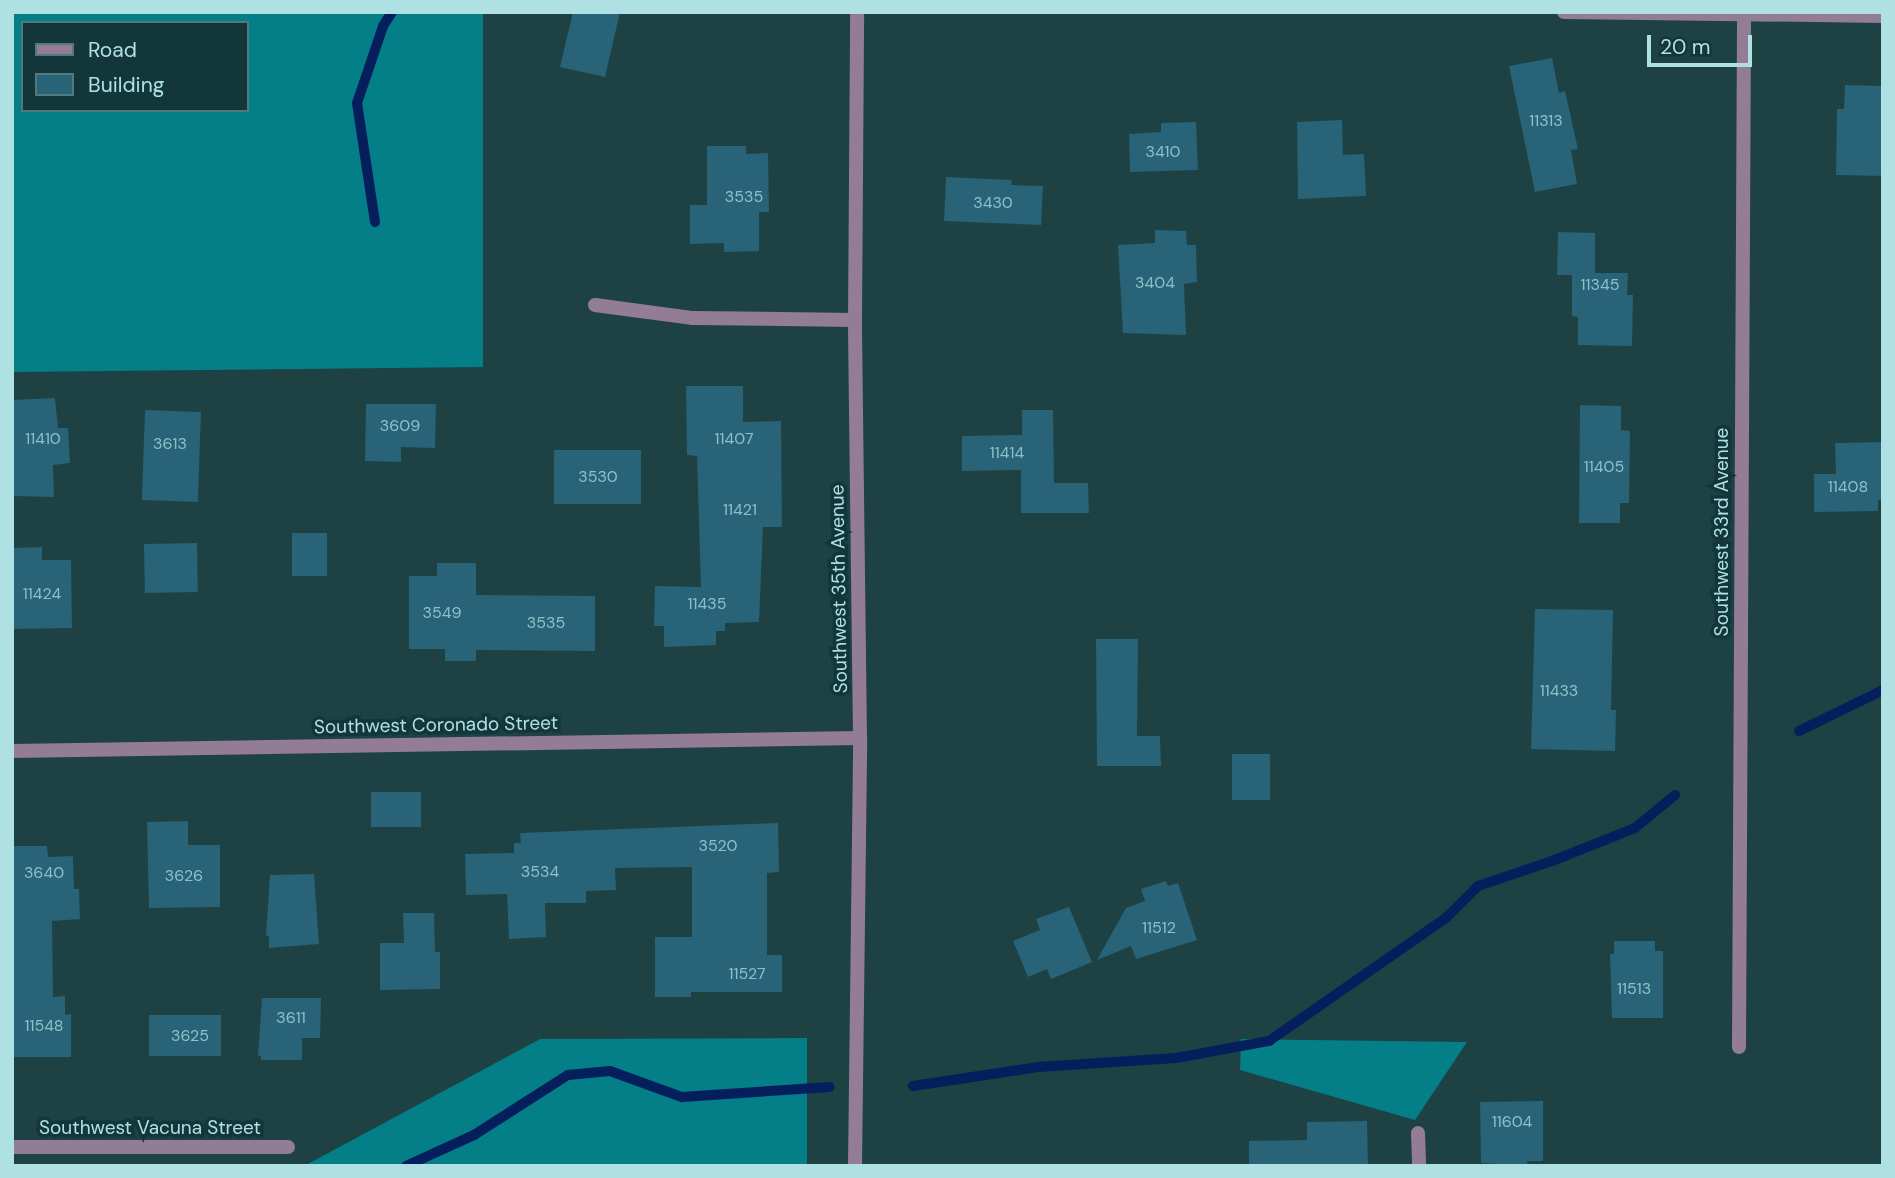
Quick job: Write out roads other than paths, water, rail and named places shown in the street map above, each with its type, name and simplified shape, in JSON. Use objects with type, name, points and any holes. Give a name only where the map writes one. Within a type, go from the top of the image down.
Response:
[{"type":"street","name":"Southwest 35th Avenue","points":[[855,1166],[860,738],[855,320],[857,12]]},
{"type":"street","points":[[1564,12],[1883,16]]},
{"type":"street","name":"Southwest 33rd Avenue","points":[[1739,1047],[1744,16]]},
{"type":"street","points":[[595,305],[693,318],[855,320]]},
{"type":"street","name":"Southwest Coronado Street","points":[[12,751],[860,738]]},
{"type":"street","points":[[1418,1133],[1419,1166]]},
{"type":"street","name":"Southwest Vacuna Street","points":[[12,1147],[288,1147]]},
{"type":"waterway","points":[[375,222],[357,103],[383,26],[392,12]]},
{"type":"waterway","points":[[1799,731],[1883,690]]},
{"type":"waterway","points":[[913,1086],[1038,1067],[1176,1058],[1269,1041],[1446,918],[1478,886],[1552,861],[1635,828],[1675,795]]},
{"type":"waterway","points":[[406,1166],[474,1135],[568,1075],[610,1071],[682,1097],[830,1087]]}]
